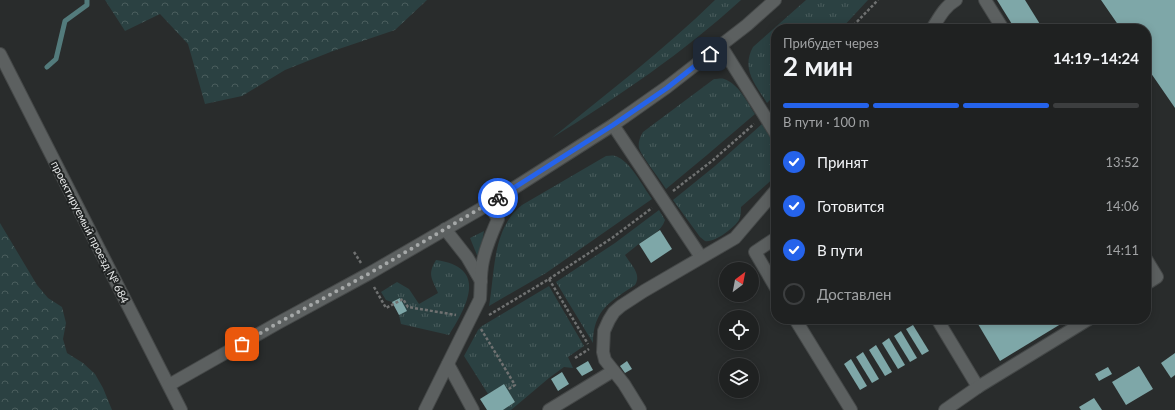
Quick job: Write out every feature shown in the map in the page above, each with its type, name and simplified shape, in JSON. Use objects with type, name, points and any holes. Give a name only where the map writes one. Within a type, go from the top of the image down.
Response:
[{"type":"street","points":[[169,385],[370,273],[489,204],[613,125],[667,88],[748,25],[775,0]]},
{"type":"street","points":[[935,24],[944,10],[956,0]]},
{"type":"street","points":[[985,0],[1000,24]]},
{"type":"street","points":[[721,46],[771,126]]},
{"type":"street","name":"проектируемый проезд № 684","points":[[0,54],[181,410]]},
{"type":"street","points":[[613,125],[701,257]]},
{"type":"street","points":[[640,410],[624,384],[612,371],[602,352],[604,331],[609,320],[614,312],[621,306],[644,291],[735,238],[771,196]]},
{"type":"street","points":[[425,410],[480,299],[483,262],[488,241],[498,219],[489,204]]},
{"type":"street","points":[[445,229],[467,257],[481,281]]},
{"type":"street","points":[[771,241],[755,252],[771,279]]},
{"type":"street","points":[[1151,267],[1157,277],[1151,281]]},
{"type":"street","points":[[798,324],[850,410]]},
{"type":"street","points":[[940,324],[978,387]]},
{"type":"street","points":[[945,410],[978,387],[1081,324]]},
{"type":"street","points":[[448,364],[473,410]]},
{"type":"street","points":[[549,410],[612,371]]},
{"type":"path","points":[[855,24],[878,0]]},
{"type":"path","points":[[485,317],[549,279],[612,238],[712,161],[764,115]]},
{"type":"path","points":[[549,279],[591,348],[575,358]]},
{"type":"path","points":[[394,304],[403,299],[408,307],[460,316]]},
{"type":"path","points":[[479,326],[515,385],[507,390]]},
{"type":"green space","points":[[105,0],[427,0],[395,30],[333,51],[285,70],[242,96],[205,104],[188,44],[160,14],[125,31]]},
{"type":"green space","points":[[715,0],[741,0],[696,38],[650,73],[552,138],[656,54]]},
{"type":"green space","points":[[806,0],[868,0],[846,24],[779,24]]},
{"type":"green space","points":[[771,31],[771,99],[767,103],[754,83],[749,69],[748,62],[753,47]]},
{"type":"green space","points":[[714,79],[723,79],[734,85],[742,94],[755,114],[666,189],[639,148],[641,136],[643,132]]},
{"type":"green space","points":[[762,124],[771,138],[771,180],[741,207],[740,218],[733,227],[714,240],[705,241],[700,237],[673,200],[715,166]]},
{"type":"green space","points":[[606,156],[615,156],[626,163],[636,174],[652,199],[546,273],[489,306],[496,252],[505,226],[512,215],[522,205]]},
{"type":"green space","points":[[659,210],[665,220],[661,228],[625,255],[633,266],[637,281],[635,285],[618,296],[600,314],[596,322],[593,343],[556,282],[615,243]]},
{"type":"green space","points":[[0,223],[37,285],[48,298],[62,307],[66,323],[63,339],[67,353],[83,363],[95,374],[103,388],[112,410],[0,410]]},
{"type":"green space","points":[[484,231],[479,260],[470,238]]},
{"type":"green space","points":[[436,260],[452,264],[463,270],[468,279],[469,289],[467,300],[449,335],[401,324],[399,315],[400,298],[392,302],[386,300],[381,292],[397,282],[409,289],[419,304],[438,293],[431,276],[433,265]]},
{"type":"green space","points":[[549,286],[584,346],[568,357],[573,368],[564,367],[511,410],[503,410],[515,402],[504,384],[488,394],[464,356],[478,330],[482,326]]},
{"type":"building","points":[[997,0],[1025,0],[1040,24],[1012,24]]},
{"type":"building","points":[[1101,0],[1175,0],[1175,108],[1151,73],[1151,24],[1118,24]]},
{"type":"building","points":[[660,230],[672,249],[651,263],[639,244]]},
{"type":"building","points":[[400,298],[407,311],[399,315],[392,302]]},
{"type":"building","points":[[978,324],[1061,324],[1000,361]]},
{"type":"building","points":[[913,325],[929,351],[922,355],[906,329]]},
{"type":"building","points":[[901,331],[917,358],[910,362],[894,336]]},
{"type":"building","points":[[889,338],[905,365],[898,369],[882,343]]},
{"type":"building","points":[[876,345],[892,372],[885,376],[869,350]]},
{"type":"building","points":[[863,352],[879,379],[872,383],[856,357]]},
{"type":"building","points":[[1175,353],[1175,375],[1171,378],[1161,363]]},
{"type":"building","points":[[851,359],[867,386],[860,390],[844,364]]},
{"type":"building","points":[[588,361],[593,370],[582,376],[576,368]]},
{"type":"building","points":[[627,361],[632,369],[625,373],[620,366]]},
{"type":"building","points":[[1139,366],[1153,389],[1126,405],[1112,382]]},
{"type":"building","points":[[1108,367],[1112,374],[1099,381],[1095,374]]},
{"type":"building","points":[[562,372],[569,384],[558,391],[551,379]]},
{"type":"building","points":[[504,384],[515,402],[503,410],[487,410],[480,399]]},
{"type":"building","points":[[1094,398],[1102,410],[1081,410],[1079,407]]},
{"type":"waterway","points":[[47,67],[56,59],[65,21],[87,5],[87,0]]},
{"type":"way so far","points":[[242,344],[370,273],[498,198]]},
{"type":"route","points":[[498,198],[613,125],[667,88],[710,54]]}]
